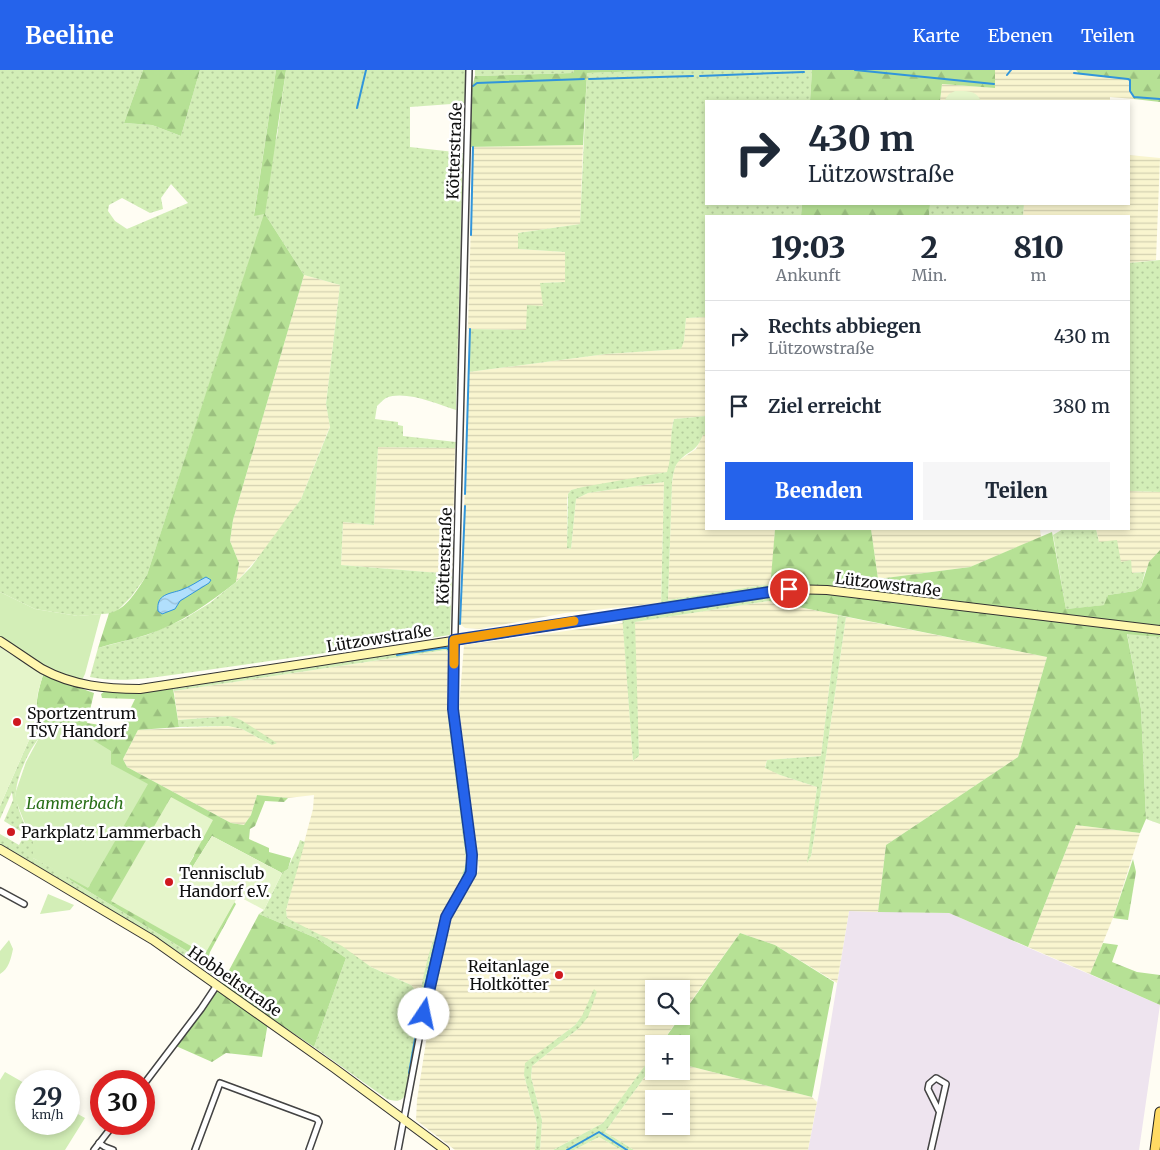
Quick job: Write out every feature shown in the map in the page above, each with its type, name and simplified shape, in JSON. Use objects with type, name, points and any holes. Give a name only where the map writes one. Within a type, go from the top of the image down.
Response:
[{"type":"main road","points":[[1155,1150],[1160,1112]]},
{"type":"street","name":"Kötterstraße","points":[[398,1150],[427,996],[446,917],[471,873],[472,855],[453,709],[469,70]]},
{"type":"street","name":"Lützowstraße","points":[[0,641],[43,669],[58,676],[96,687],[140,689],[789,589],[827,590],[1160,630]]},
{"type":"street","name":"Hobbeltstraße","points":[[0,849],[153,940],[445,1150]]},
{"type":"street","points":[[0,891],[24,904]]},
{"type":"street","points":[[155,1070],[217,985]]},
{"type":"street","points":[[931,1150],[946,1084],[936,1078],[928,1084],[928,1089],[939,1111]]},
{"type":"street","points":[[203,1150],[196,1149],[220,1083],[317,1119],[319,1122],[309,1150]]},
{"type":"street","points":[[94,1150],[105,1135]]},
{"type":"street","points":[[99,1143],[113,1150]]},
{"type":"shaded area","points":[[995,70],[1076,70],[1079,74],[1129,80],[1130,92],[1134,99],[1110,97],[1110,100],[940,100],[942,84],[995,88]]},
{"type":"shaded area","points":[[583,145],[580,224],[518,233],[518,249],[565,252],[565,282],[541,283],[544,307],[526,330],[468,329],[473,147]]},
{"type":"shaded area","points":[[1130,155],[1160,158],[1156,260],[1130,263],[1130,215],[1023,215],[1024,205],[1130,205]]},
{"type":"shaded area","points":[[304,275],[340,285],[326,404],[330,426],[301,499],[264,551],[236,582],[239,563],[230,541],[233,520]]},
{"type":"shaded area","points":[[705,317],[705,416],[674,419],[671,460],[668,472],[571,490],[567,500],[567,548],[571,549],[576,499],[588,493],[664,482],[661,603],[565,613],[480,629],[465,628],[460,624],[469,372],[606,354],[680,349],[684,341],[686,318]]},
{"type":"shaded area","points":[[703,435],[705,435],[705,530],[775,530],[771,584],[668,600],[674,470],[678,461],[696,449]]},
{"type":"shaded area","points":[[378,447],[455,448],[452,574],[341,565],[343,522],[374,525]]},
{"type":"shaded area","points":[[1130,491],[1160,492],[1160,550],[1150,562],[1145,572],[1132,573],[1099,542],[1096,530],[1130,530]]},
{"type":"shaded area","points":[[871,530],[1040,530],[1041,537],[970,567],[878,579]]},
{"type":"shaded area","points":[[769,601],[838,615],[821,756],[767,760],[765,767],[780,775],[817,787],[808,861],[811,856],[815,832],[846,617],[1047,657],[1018,757],[886,845],[878,912],[849,911],[837,983],[775,945],[740,933],[690,1002],[690,980],[645,980],[645,1025],[674,1025],[667,1035],[645,1035],[645,1066],[603,1123],[553,1150],[540,1150],[542,1120],[531,1077],[532,1066],[579,1028],[582,1017],[553,1042],[524,1075],[537,1124],[535,1150],[455,1150],[416,1120],[417,1100],[439,958],[448,917],[479,870],[459,708],[464,645],[623,623],[633,761],[639,756],[634,622]]},
{"type":"shaded area","points":[[447,650],[449,654],[447,695],[466,861],[464,871],[442,916],[433,940],[420,997],[411,985],[371,967],[287,918],[286,910],[313,809],[314,795],[288,798],[257,795],[251,815],[244,825],[231,823],[127,767],[123,759],[138,730],[227,726],[242,729],[272,745],[230,716],[178,720],[174,691]]},
{"type":"shaded area","points":[[1076,825],[1140,833],[1113,918],[1090,974],[1028,947]]},
{"type":"shaded area","points":[[849,911],[949,913],[1160,1005],[1139,1150],[808,1150]]},
{"type":"shaded area","points":[[690,1066],[812,1097],[817,1102],[808,1150],[634,1150],[605,1132],[645,1076],[645,1080],[690,1080]]},
{"type":"shaded area","points":[[599,1137],[621,1150],[574,1150]]},
{"type":"green space","points":[[0,70],[143,70],[124,123],[152,125],[181,136],[200,70],[276,70],[254,215],[277,136],[286,70],[466,70],[465,103],[410,107],[410,147],[463,153],[456,410],[421,399],[394,396],[386,398],[377,406],[375,419],[398,422],[398,425],[403,426],[403,436],[456,442],[455,448],[378,447],[374,525],[343,522],[341,565],[452,574],[450,635],[157,677],[112,680],[90,677],[98,648],[147,635],[184,619],[210,603],[251,567],[301,499],[330,427],[326,404],[340,285],[304,275],[265,214],[147,575],[131,597],[115,613],[78,616],[35,609],[0,592]],"holes":[[[171,184],[188,203],[127,229],[115,221],[108,211],[109,205],[122,198],[150,213],[163,209],[161,198]]]},
{"type":"green space","points":[[143,70],[200,70],[181,136],[152,125],[124,123]]},
{"type":"green space","points":[[276,70],[286,70],[265,214],[304,275],[233,520],[230,541],[239,563],[236,582],[204,606],[170,625],[146,635],[98,648],[109,613],[126,604],[147,575],[264,214],[254,216]]},
{"type":"green space","points":[[475,70],[574,70],[573,73],[475,76]]},
{"type":"green space","points":[[574,70],[674,70],[587,73],[583,145],[466,147],[468,103],[475,76],[573,73]]},
{"type":"green space","points":[[674,70],[812,70],[810,100],[705,100],[705,205],[802,205],[801,215],[705,215],[705,317],[686,318],[684,341],[681,349],[606,354],[469,372],[470,329],[526,330],[527,305],[543,306],[540,283],[565,282],[565,252],[518,249],[518,233],[580,224],[587,73]]},
{"type":"green space","points":[[812,70],[995,70],[995,88],[942,84],[940,100],[810,100]]},
{"type":"green space","points":[[1076,70],[1160,70],[1160,102],[1134,99],[1130,92],[1129,80],[1079,74]]},
{"type":"green space","points":[[955,91],[967,91],[977,95],[980,100],[945,100],[949,94]]},
{"type":"green space","points":[[802,205],[930,205],[929,215],[801,215]]},
{"type":"green space","points":[[930,205],[1024,205],[1023,215],[929,215]]},
{"type":"green space","points":[[1160,260],[1160,492],[1130,491],[1130,263]]},
{"type":"green space","points":[[705,416],[705,435],[703,435],[695,448],[679,461],[673,474],[668,600],[771,584],[769,601],[635,622],[639,756],[633,761],[622,614],[661,607],[664,482],[588,493],[576,499],[571,549],[567,548],[568,494],[571,490],[583,487],[667,472],[674,419]]},
{"type":"green space","points":[[775,530],[871,530],[878,579],[970,567],[1052,532],[1066,609],[1104,605],[1108,595],[1135,591],[1141,587],[1149,562],[1160,550],[1160,637],[1127,634],[1141,709],[1146,819],[1140,833],[1076,825],[1028,947],[949,913],[878,912],[886,845],[1018,757],[1047,657],[769,601]]},
{"type":"green space","points":[[1061,530],[1096,530],[1099,542],[1117,540],[1121,562],[1131,560],[1132,573],[1145,572],[1141,587],[1135,591],[1108,595],[1105,605],[1066,609],[1053,535]]},
{"type":"green space","points":[[0,592],[35,609],[78,616],[101,614],[82,680],[44,666],[0,637]]},
{"type":"green space","points":[[838,615],[846,617],[815,832],[811,856],[807,863],[817,787],[765,768],[767,760],[821,756]]},
{"type":"green space","points":[[1127,633],[1160,637],[1160,824],[1146,819],[1141,709]]},
{"type":"green space","points":[[446,644],[451,645],[454,650],[453,709],[472,855],[471,873],[446,917],[407,1092],[401,1099],[393,1101],[387,1099],[314,1047],[346,958],[316,938],[259,914],[264,910],[282,873],[288,869],[300,840],[305,842],[286,910],[287,918],[342,946],[371,967],[411,985],[420,996],[434,937],[459,883],[466,861],[448,719],[449,654],[446,650],[174,691],[173,688]]},
{"type":"green space","name":"Sportzentrum TSV Handorf","points":[[0,647],[43,675],[38,692],[33,731],[0,806]]},
{"type":"green space","points":[[43,675],[94,693],[87,723],[121,728],[135,699],[102,698],[101,694],[105,691],[136,693],[173,688],[179,727],[138,730],[123,759],[127,767],[231,823],[244,825],[251,815],[257,795],[288,798],[284,802],[265,801],[255,826],[250,829],[249,839],[269,848],[269,852],[291,858],[288,869],[282,873],[212,836],[192,868],[188,866],[194,856],[171,797],[204,954],[234,902],[236,904],[208,959],[225,971],[223,973],[70,880],[68,876],[89,887],[111,764],[57,725],[49,730],[38,723],[37,699]]},
{"type":"green space","points":[[36,714],[38,723],[49,730],[41,736],[28,755],[21,770],[16,796],[21,816],[33,839],[33,858],[68,876],[70,880],[223,973],[220,980],[148,932],[0,845],[0,834],[19,845],[25,834],[4,821],[13,800],[12,792],[0,819],[0,806],[33,731]]},
{"type":"green space","points":[[230,716],[241,720],[277,743],[272,745],[242,729],[228,726],[179,727],[178,720]]},
{"type":"green space","name":"Lammerbach","points":[[57,725],[77,730],[111,751],[111,764],[148,784],[88,888],[33,858],[33,839],[29,834],[16,801],[16,791],[26,762],[40,736]]},
{"type":"green space","name":"Tennisclub Handorf e.V.","points":[[171,797],[213,820],[188,866],[192,868],[212,836],[282,873],[264,910],[238,896],[205,954],[111,901]]},
{"type":"green space","points":[[1133,859],[1136,872],[1128,920],[1113,918]]},
{"type":"green space","points":[[48,894],[74,905],[70,910],[40,914]]},
{"type":"green space","points":[[259,914],[316,938],[346,958],[314,1047],[269,1017],[262,1057],[226,1053],[212,1062],[176,1046],[219,989]]},
{"type":"green space","points":[[740,933],[775,945],[834,982],[812,1097],[690,1066],[690,1035],[667,1035],[675,1025],[690,1025],[690,1003]]},
{"type":"green space","points":[[9,940],[13,949],[8,966],[0,974],[0,951]]},
{"type":"green space","points":[[1103,943],[1118,945],[1112,962],[1137,972],[1160,975],[1160,1005],[1090,974]]},
{"type":"green space","points":[[594,989],[597,992],[588,1017],[579,1028],[532,1066],[531,1077],[542,1120],[540,1150],[535,1150],[537,1124],[524,1075],[525,1063],[575,1025],[582,1016]]},
{"type":"green space","points":[[645,1066],[645,1076],[605,1132],[634,1150],[621,1150],[599,1137],[574,1150],[553,1150],[603,1123]]},
{"type":"green space","points":[[5,1072],[15,1078],[15,1135],[74,1135],[65,1150],[0,1150],[0,1080]]},
{"type":"green space","points":[[80,1115],[85,1118],[80,1126]]},
{"type":"water","points":[[206,577],[211,580],[209,583],[180,601],[175,609],[162,614],[158,611],[161,598],[184,589]]},
{"type":"waterway","name":"Lammerbach","points":[[357,108],[366,70]]},
{"type":"waterway","points":[[855,70],[994,84]]},
{"type":"waterway","points":[[1007,75],[1011,70]]},
{"type":"waterway","points":[[700,76],[804,72]]},
{"type":"waterway","points":[[1074,73],[1128,79],[1130,80],[1130,91],[1134,97],[1160,99]]},
{"type":"waterway","points":[[589,79],[693,76]]},
{"type":"waterway","points":[[473,86],[477,83],[584,79]]},
{"type":"waterway","points":[[471,235],[473,147]]},
{"type":"waterway","points":[[465,494],[470,329]]},
{"type":"waterway","points":[[460,624],[465,506]]},
{"type":"waterway","points":[[397,655],[442,648],[447,648],[451,652],[451,719],[468,851],[465,872],[451,903]]},
{"type":"waterway","points":[[424,990],[442,923]]},
{"type":"waterway","points":[[409,1073],[422,999]]},
{"type":"waterway","points":[[567,1150],[599,1132],[627,1150]]},
{"type":"slow traffic","points":[[454,664],[454,640],[574,621]]},
{"type":"place","name":"Sportzentrum TSV Handorf","points":[[17,722]]},
{"type":"place","name":"Parkplatz Lammerbach","points":[[11,832]]},
{"type":"place","name":"Tennisclub Handorf e.V.","points":[[169,882]]},
{"type":"place","name":"Reitanlage Holtkötter","points":[[559,975]]},
{"type":"route","points":[[424,1014],[446,917],[471,873],[472,855],[453,709],[454,640],[789,589]]}]
